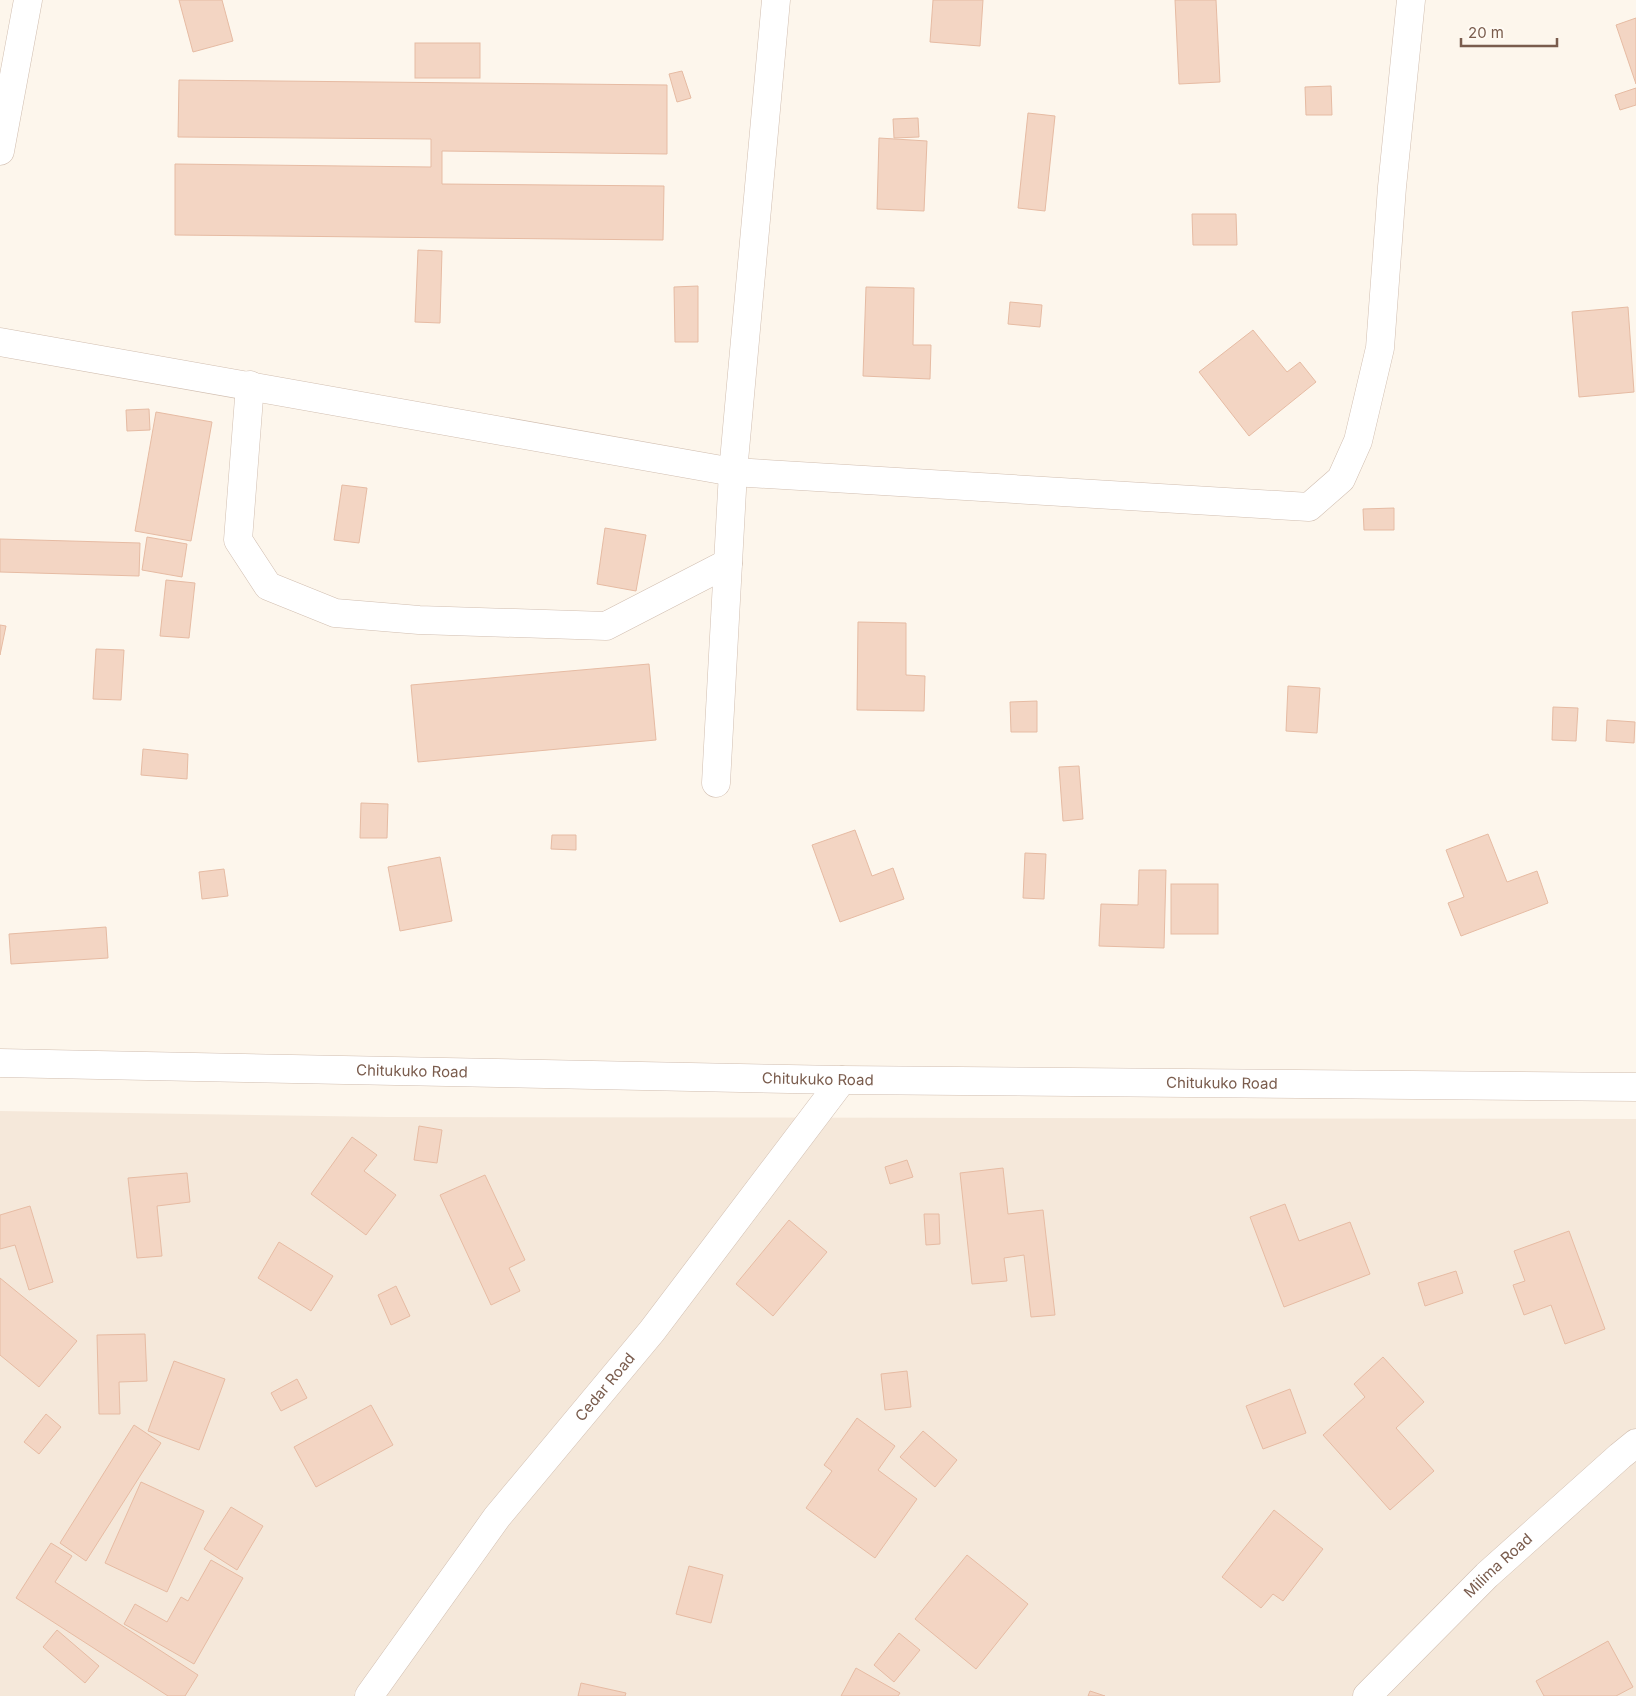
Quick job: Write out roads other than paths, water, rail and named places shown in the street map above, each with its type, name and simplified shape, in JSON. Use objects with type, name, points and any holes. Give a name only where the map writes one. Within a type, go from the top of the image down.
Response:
[{"type":"street","points":[[0,152],[28,0]]},
{"type":"street","points":[[716,783],[733,472],[776,0]]},
{"type":"street","points":[[0,342],[733,472],[1309,507],[1341,480],[1358,442],[1380,348],[1392,187],[1411,0]]},
{"type":"street","points":[[250,385],[238,540],[268,586],[335,613],[419,620],[606,626],[728,562]]},
{"type":"street","name":"Chitukuko Road","points":[[0,1064],[842,1080],[1636,1087]]},
{"type":"street","name":"Cedar Road","points":[[369,1696],[497,1517],[652,1331],[842,1080]]},
{"type":"street","name":"Milima Road","points":[[1367,1696],[1487,1575],[1620,1456],[1636,1444]]}]
